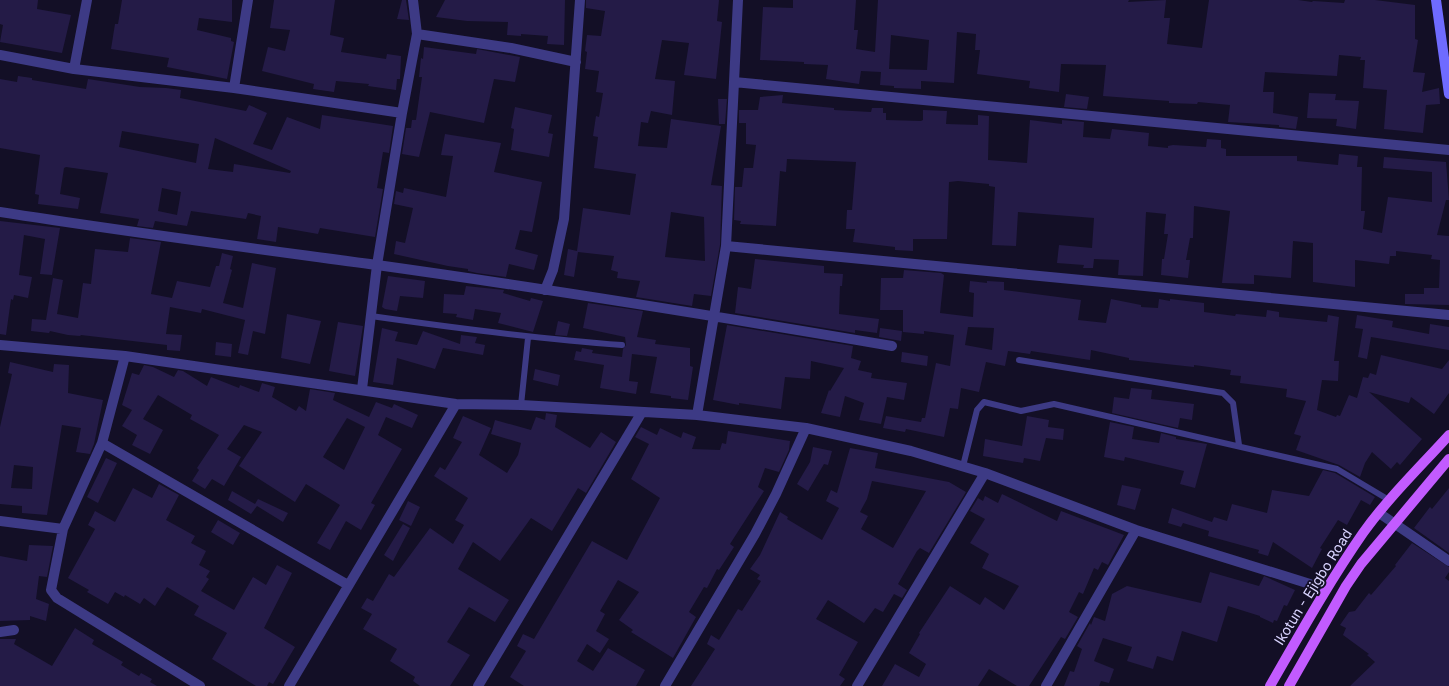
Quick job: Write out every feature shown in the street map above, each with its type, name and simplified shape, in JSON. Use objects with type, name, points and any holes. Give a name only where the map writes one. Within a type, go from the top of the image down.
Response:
[{"type":"main road","points":[[1436,0],[1449,94]]},
{"type":"main road","name":"Ikotun - Ejigbo Road","points":[[1270,686],[1326,589],[1379,513],[1389,500],[1449,435]]},
{"type":"main road","name":"Ikotun - Ejigbo Road","points":[[1289,686],[1346,586],[1361,564],[1449,459]]},
{"type":"street","points":[[74,69],[87,0]]},
{"type":"street","points":[[234,88],[248,0]]},
{"type":"street","points":[[362,389],[377,265],[402,113],[417,34],[413,0]]},
{"type":"street","points":[[545,290],[553,270],[564,218],[580,0]]},
{"type":"street","points":[[697,415],[726,246],[738,0]]},
{"type":"street","points":[[417,34],[511,48],[576,62]]},
{"type":"street","points":[[0,55],[74,69],[234,88],[402,113]]},
{"type":"street","points":[[734,82],[1449,150]]},
{"type":"street","points":[[0,212],[157,236],[377,265],[545,290],[714,316],[892,346]]},
{"type":"street","points":[[726,246],[1449,315]]},
{"type":"street","points":[[0,345],[125,356],[362,389],[456,404],[521,405],[697,415],[806,428],[911,451],[963,466],[1136,530],[1326,589]]},
{"type":"street","points":[[125,356],[102,442],[63,529],[52,590],[57,598],[200,686]]},
{"type":"street","points":[[289,686],[456,404]]},
{"type":"street","points":[[478,686],[642,412]]},
{"type":"street","points":[[665,686],[755,534],[776,494],[806,428]]},
{"type":"street","points":[[102,442],[348,585]]},
{"type":"street","points":[[857,686],[985,473]]},
{"type":"street","points":[[1379,513],[1449,561]]},
{"type":"street","points":[[0,520],[63,529]]},
{"type":"street","points":[[1046,686],[1136,530]]},
{"type":"street","points":[[0,632],[14,630]]},
{"type":"lane","points":[[371,316],[492,331],[528,338],[622,345]]},
{"type":"lane","points":[[521,405],[528,338]]},
{"type":"lane","points":[[1019,360],[1223,393],[1232,403],[1239,445]]},
{"type":"lane","points":[[963,466],[977,410],[984,402],[1021,411],[1054,404],[1239,445],[1338,469],[1389,500]]},
{"type":"building","points":[[0,0],[38,0],[37,9],[71,15],[62,53],[0,42],[3,25],[0,24]]},
{"type":"building","points":[[122,0],[232,0],[232,22],[199,18],[197,30],[231,38],[231,41],[234,42],[227,79],[167,67],[169,58],[111,49],[115,24],[118,24]]},
{"type":"building","points":[[274,0],[335,0],[330,35],[344,38],[341,52],[386,59],[387,54],[401,56],[400,79],[397,79],[396,90],[368,86],[369,84],[336,81],[334,92],[313,89],[314,84],[262,71],[268,47],[285,51],[290,30],[270,28]]},
{"type":"building","points":[[402,0],[406,0],[409,20],[397,19]]},
{"type":"building","points":[[445,0],[565,0],[564,45],[547,44],[548,36],[521,34],[521,36],[507,35],[508,22],[467,21],[436,17]]},
{"type":"building","points":[[586,0],[719,0],[717,21],[722,22],[716,79],[684,75],[689,43],[662,40],[655,79],[675,81],[672,115],[651,111],[648,123],[641,122],[638,146],[667,148],[671,119],[721,126],[711,185],[722,186],[720,245],[711,296],[694,294],[692,306],[636,297],[640,281],[617,278],[618,272],[611,270],[614,256],[578,252],[574,277],[564,275],[568,249],[577,251],[583,208],[630,215],[636,174],[594,168],[598,137],[593,136],[596,116],[599,117],[603,93],[596,92],[599,71],[585,69],[587,52],[585,51],[587,35],[601,36],[605,11],[586,8]],"holes":[[[671,212],[704,217],[705,261],[665,257]]]},
{"type":"building","points":[[793,0],[856,0],[854,30],[858,30],[856,49],[875,52],[878,0],[1129,0],[1128,2],[1166,0],[1164,18],[1170,18],[1167,44],[1202,48],[1209,0],[1298,0],[1344,3],[1345,0],[1375,0],[1415,5],[1415,39],[1418,40],[1413,72],[1425,73],[1422,92],[1439,88],[1440,104],[1426,105],[1423,133],[1384,129],[1387,90],[1363,88],[1365,60],[1360,60],[1361,57],[1339,55],[1337,76],[1265,72],[1263,92],[1274,92],[1273,113],[1298,117],[1296,129],[1279,127],[1279,125],[1228,122],[1230,105],[1198,102],[1197,104],[1169,103],[1169,101],[1103,96],[1106,65],[1061,64],[1059,92],[1029,88],[1030,81],[977,74],[980,50],[975,50],[976,34],[957,32],[954,83],[921,81],[921,89],[894,88],[894,86],[880,85],[881,72],[861,71],[859,84],[826,79],[828,65],[804,64],[804,62],[760,60],[763,7],[793,8]],"holes":[[[891,35],[929,40],[927,70],[889,69]]]},
{"type":"building","points":[[424,47],[476,54],[477,49],[520,57],[515,82],[494,79],[484,123],[430,112],[419,157],[402,154],[406,128],[411,128],[412,120],[416,120],[422,77],[419,77],[421,58],[423,59]]},
{"type":"building","points":[[18,76],[32,78],[32,80],[86,89],[88,79],[140,87],[181,90],[180,98],[246,111],[249,105],[267,113],[253,144],[272,150],[287,117],[320,129],[322,115],[393,126],[389,153],[383,152],[377,188],[383,189],[375,237],[320,228],[318,234],[278,227],[276,242],[257,239],[261,216],[248,213],[246,219],[191,211],[187,226],[155,221],[153,228],[137,226],[139,219],[100,213],[108,173],[66,167],[64,168],[60,194],[80,198],[78,209],[38,204],[39,195],[35,194],[40,155],[0,148],[0,79],[17,82]],"holes":[[[122,131],[199,144],[196,163],[119,147]],[[215,138],[291,171],[290,173],[234,164],[233,172],[208,169]],[[162,188],[181,192],[177,215],[158,211]]]},
{"type":"building","points":[[1309,93],[1336,94],[1335,100],[1359,101],[1356,129],[1336,126],[1337,119],[1307,118]]},
{"type":"building","points":[[1066,94],[1089,97],[1087,109],[1064,107]]},
{"type":"building","points":[[783,95],[782,103],[834,108],[834,110],[871,112],[872,108],[883,108],[883,113],[886,113],[886,120],[921,121],[923,120],[923,110],[947,111],[946,124],[978,125],[978,115],[989,116],[988,160],[1027,163],[1030,120],[1062,124],[1062,120],[1084,122],[1083,137],[1110,139],[1112,129],[1149,133],[1148,146],[1168,148],[1168,146],[1173,145],[1206,147],[1207,139],[1221,140],[1221,148],[1226,149],[1226,156],[1297,156],[1297,161],[1338,165],[1339,154],[1358,156],[1357,167],[1362,167],[1361,211],[1365,211],[1363,229],[1382,233],[1388,197],[1432,202],[1432,172],[1383,168],[1384,157],[1446,162],[1449,200],[1446,200],[1437,235],[1449,236],[1449,305],[1405,304],[1405,294],[1424,294],[1424,288],[1439,288],[1440,260],[1431,259],[1432,255],[1396,251],[1396,256],[1390,256],[1389,264],[1355,260],[1355,287],[1313,282],[1313,243],[1293,241],[1291,278],[1254,275],[1254,284],[1222,283],[1230,211],[1194,206],[1193,238],[1190,238],[1186,260],[1190,260],[1188,278],[1161,275],[1162,259],[1164,259],[1168,234],[1164,234],[1166,214],[1146,212],[1143,276],[1118,275],[1119,260],[1094,259],[1093,268],[1083,268],[1084,265],[1057,263],[1059,245],[1092,248],[1094,218],[1018,212],[1016,246],[992,245],[995,187],[989,186],[989,184],[958,181],[949,182],[947,239],[913,239],[913,251],[895,250],[895,247],[853,242],[855,229],[846,229],[847,210],[852,210],[856,162],[787,159],[786,172],[780,171],[776,226],[740,224],[741,221],[734,220],[735,187],[742,187],[744,168],[753,168],[756,145],[746,144],[746,123],[739,123],[739,110],[758,110],[760,97]]},
{"type":"building","points":[[718,99],[727,99],[725,124],[719,124]]},
{"type":"building","points":[[515,107],[552,115],[548,133],[553,134],[549,157],[511,150],[514,129],[511,128]]},
{"type":"building","points":[[445,134],[501,143],[494,172],[542,182],[532,232],[520,230],[515,249],[538,255],[534,270],[509,264],[506,277],[477,273],[468,271],[468,269],[394,254],[396,241],[405,243],[413,208],[394,204],[396,191],[403,193],[404,188],[446,197],[453,156],[441,155]]},
{"type":"building","points":[[0,221],[60,228],[52,275],[40,274],[45,239],[24,235],[19,275],[32,277],[28,298],[14,295],[13,300],[11,299],[6,335],[0,334]]},
{"type":"building","points":[[130,238],[161,242],[151,294],[172,298],[177,281],[210,287],[216,266],[219,266],[222,253],[233,256],[230,269],[232,270],[223,303],[243,308],[252,263],[276,268],[265,334],[253,331],[248,355],[238,353],[245,320],[202,309],[201,313],[170,307],[166,334],[182,335],[180,351],[167,350],[167,345],[81,335],[68,335],[50,331],[49,333],[31,331],[32,319],[46,320],[53,278],[63,280],[57,314],[78,318],[83,283],[91,284],[95,249],[128,252]]},
{"type":"building","points":[[755,259],[824,266],[824,273],[843,274],[842,286],[840,286],[839,314],[879,319],[877,333],[855,330],[855,333],[735,313],[738,287],[751,289]]},
{"type":"building","points":[[904,270],[941,273],[944,275],[940,313],[973,317],[974,293],[969,292],[970,281],[987,283],[987,281],[1004,282],[1004,290],[1081,300],[1078,320],[1106,323],[1111,299],[1141,305],[1141,307],[1158,308],[1159,299],[1204,303],[1204,312],[1235,316],[1236,314],[1266,317],[1267,310],[1279,312],[1279,317],[1327,322],[1328,315],[1339,317],[1334,361],[1339,361],[1338,381],[1322,380],[1317,410],[1336,417],[1337,415],[1340,416],[1349,395],[1357,398],[1363,377],[1368,378],[1370,373],[1376,375],[1381,355],[1442,369],[1449,360],[1449,393],[1434,414],[1411,397],[1409,403],[1369,392],[1422,439],[1400,465],[1397,462],[1391,469],[1372,452],[1365,463],[1360,477],[1339,465],[1296,450],[1301,436],[1294,434],[1306,401],[1286,397],[1287,389],[1240,383],[1241,376],[1230,375],[1231,370],[1194,365],[1194,367],[1129,360],[1129,358],[1091,350],[1090,360],[1031,351],[1030,354],[1008,351],[1005,366],[986,362],[979,392],[961,388],[958,409],[950,408],[944,437],[906,429],[905,432],[883,428],[886,416],[921,422],[922,418],[925,418],[936,363],[950,366],[954,335],[924,331],[924,334],[903,332],[903,310],[880,310],[881,278],[903,278]],"holes":[[[968,327],[994,328],[992,350],[965,345]]]},
{"type":"building","points":[[388,276],[425,281],[423,298],[400,296],[397,311],[385,309],[382,307]]},
{"type":"building","points":[[466,286],[504,290],[503,293],[530,301],[531,298],[543,301],[533,332],[498,323],[501,313],[475,309],[473,320],[456,317],[457,314],[443,313],[444,294],[464,295]]},
{"type":"building","points":[[588,303],[643,311],[637,337],[656,340],[655,344],[690,348],[690,366],[693,367],[688,400],[650,393],[657,357],[632,354],[629,381],[638,382],[636,394],[600,388],[604,365],[574,360],[576,351],[581,352],[582,348],[593,350],[592,353],[622,357],[623,349],[626,345],[625,337],[583,328]]},
{"type":"building","points":[[287,314],[321,321],[310,364],[281,358]]},
{"type":"building","points":[[1357,315],[1393,321],[1392,327],[1429,334],[1430,324],[1449,327],[1449,350],[1371,337],[1367,359],[1358,357],[1363,329],[1355,328]]},
{"type":"building","points":[[558,321],[570,324],[567,336],[555,335]]},
{"type":"building","points":[[338,322],[363,326],[355,376],[329,371]]},
{"type":"building","points":[[727,325],[853,346],[851,358],[861,361],[858,370],[872,373],[871,378],[907,383],[904,400],[887,397],[881,424],[859,420],[864,403],[845,396],[840,417],[821,413],[829,390],[830,391],[844,368],[811,361],[810,379],[785,377],[781,409],[739,403],[739,405],[713,400]]},
{"type":"building","points":[[382,328],[398,332],[395,341],[417,345],[423,331],[460,344],[461,335],[477,337],[475,343],[485,345],[483,355],[443,348],[435,369],[397,358],[393,385],[373,382]]},
{"type":"building","points":[[880,328],[902,331],[901,341],[879,337]]},
{"type":"building","points":[[216,342],[232,344],[231,357],[215,355]]},
{"type":"building","points":[[902,352],[928,356],[927,366],[901,362]]},
{"type":"building","points":[[10,362],[53,372],[54,364],[69,365],[68,393],[103,400],[94,444],[90,454],[76,452],[81,428],[62,425],[47,515],[22,513],[22,506],[0,504],[0,427],[12,374],[8,373]],"holes":[[[14,465],[33,467],[32,489],[11,488]]]},
{"type":"building","points":[[144,365],[153,367],[174,377],[178,370],[183,371],[207,386],[211,377],[239,388],[240,385],[259,392],[262,383],[275,387],[272,397],[296,411],[299,406],[306,411],[310,389],[335,393],[333,400],[369,417],[376,402],[392,408],[394,404],[418,415],[412,428],[386,417],[378,435],[402,449],[371,503],[375,505],[361,530],[346,521],[330,550],[317,543],[340,505],[306,484],[295,502],[239,466],[262,432],[244,425],[227,449],[241,457],[224,486],[212,479],[205,489],[192,481],[199,470],[197,468],[219,435],[190,419],[192,415],[158,395],[143,419],[163,430],[150,454],[132,445],[137,435],[122,426],[132,410],[122,405],[132,373],[139,375]],"holes":[[[347,418],[365,427],[344,470],[323,457]]]},
{"type":"building","points":[[535,369],[560,375],[558,386],[533,380]]},
{"type":"building","points":[[1131,388],[1152,390],[1151,399],[1194,404],[1192,420],[1180,418],[1178,428],[1112,413],[1114,397],[1129,399]]},
{"type":"building","points":[[546,413],[557,415],[555,427],[590,448],[601,432],[616,442],[586,493],[578,488],[552,531],[531,518],[500,561],[473,542],[458,569],[509,600],[495,622],[469,607],[447,642],[470,655],[450,686],[420,686],[413,681],[415,677],[390,661],[397,649],[363,629],[372,614],[361,608],[367,598],[373,601],[389,574],[394,577],[430,528],[453,544],[464,525],[455,520],[468,498],[434,476],[440,467],[445,470],[462,442],[453,438],[463,416],[491,428],[479,455],[507,473],[518,455],[521,443],[491,434],[495,420],[531,430],[536,417],[545,420]]},
{"type":"building","points":[[1027,416],[1049,420],[1048,427],[1064,429],[1063,440],[1046,438],[1040,461],[1024,458],[1023,463],[983,456],[985,439],[1022,446]]},
{"type":"building","points":[[1110,422],[1134,427],[1132,439],[1159,443],[1161,433],[1176,437],[1176,439],[1207,444],[1195,488],[1180,484],[1184,471],[1125,457],[1124,461],[1104,457]]},
{"type":"building","points":[[641,427],[657,435],[660,428],[681,438],[683,432],[696,437],[692,449],[720,450],[722,443],[726,444],[728,431],[790,441],[789,450],[779,472],[765,468],[758,487],[764,491],[730,544],[734,547],[719,570],[717,569],[707,588],[704,587],[689,612],[696,617],[673,658],[631,632],[633,630],[619,620],[639,592],[618,580],[600,611],[605,614],[596,631],[609,639],[600,653],[587,644],[577,661],[593,671],[608,648],[645,670],[636,686],[524,686],[510,677],[526,651],[517,646],[523,634],[534,639],[592,541],[627,560],[660,498],[631,479],[649,444],[635,437]]},
{"type":"building","points":[[813,447],[832,451],[828,465],[824,464],[808,491],[797,484],[810,462]]},
{"type":"building","points":[[850,448],[878,453],[875,468],[949,482],[966,492],[929,553],[920,548],[917,551],[898,584],[907,590],[902,598],[894,594],[883,612],[875,608],[864,623],[828,600],[816,619],[858,642],[839,675],[845,679],[840,686],[691,686],[715,649],[707,644],[711,635],[719,640],[738,609],[742,611],[761,581],[757,579],[760,575],[750,569],[760,555],[780,512],[788,517],[787,519],[822,540],[839,508],[826,501],[831,490],[837,493]],"holes":[[[872,481],[926,491],[893,548],[861,529],[868,516],[860,512],[867,499]]]},
{"type":"building","points":[[106,458],[117,463],[98,503],[87,497]]},
{"type":"building","points":[[1323,470],[1335,473],[1375,497],[1370,505],[1361,500],[1347,525],[1338,520],[1320,548],[1322,549],[1312,568],[1273,542],[1268,556],[1258,553],[1259,550],[1208,536],[1209,531],[1183,523],[1181,527],[1168,523],[1172,508],[1212,522],[1214,517],[1227,521],[1232,504],[1267,513],[1272,490],[1309,496]]},
{"type":"building","points":[[159,484],[179,495],[166,520],[195,536],[191,543],[206,551],[199,565],[210,571],[206,577],[209,579],[201,591],[234,610],[253,577],[266,585],[277,565],[292,573],[264,628],[295,647],[273,684],[269,682],[267,686],[256,686],[212,659],[227,633],[194,615],[199,606],[167,587],[155,606],[144,598],[140,604],[125,595],[124,597],[115,592],[108,604],[87,592],[89,590],[68,578],[95,529],[88,525],[95,511],[115,522],[133,488],[152,498]]},
{"type":"building","points":[[1122,485],[1141,489],[1135,510],[1117,505]]},
{"type":"building","points":[[1449,488],[1449,553],[1414,528],[1430,507],[1432,509]]},
{"type":"building","points":[[232,491],[255,504],[258,499],[288,513],[283,522],[257,506],[251,514],[228,500]]},
{"type":"building","points":[[1002,494],[1057,521],[1061,511],[1124,535],[1108,565],[1102,562],[1098,570],[1094,568],[1083,594],[1079,592],[1069,612],[1078,617],[1065,639],[1061,637],[1029,686],[1017,686],[989,669],[978,686],[882,686],[895,664],[919,677],[926,664],[909,653],[920,634],[919,633],[950,586],[980,605],[985,597],[1004,610],[1019,586],[982,568],[989,554],[970,543],[985,519],[970,511],[978,498],[983,501],[985,496],[998,503]]},
{"type":"building","points":[[408,501],[420,507],[411,526],[399,520]]},
{"type":"building","points":[[218,520],[240,533],[233,545],[211,532]]},
{"type":"building","points":[[403,524],[410,528],[393,561],[384,555]]},
{"type":"building","points":[[1412,543],[1449,567],[1449,572],[1445,578],[1449,581],[1449,686],[1350,686],[1375,662],[1367,655],[1369,654],[1343,635],[1346,628],[1340,625],[1349,612],[1355,611],[1369,593],[1371,595],[1396,566],[1395,565]]},
{"type":"building","points":[[29,545],[53,546],[47,577],[39,576],[36,599],[49,604],[46,621],[30,616],[30,620],[0,621],[0,556],[27,561]]},
{"type":"building","points":[[1210,572],[1259,586],[1264,576],[1295,590],[1287,606],[1284,605],[1277,621],[1274,620],[1273,623],[1260,616],[1228,606],[1217,642],[1182,631],[1173,661],[1157,656],[1153,669],[1127,661],[1132,647],[1103,638],[1094,661],[1114,669],[1109,683],[1101,681],[1099,686],[1064,686],[1070,671],[1074,672],[1082,649],[1077,646],[1090,623],[1091,625],[1094,617],[1105,621],[1112,594],[1127,586],[1201,603]]},
{"type":"building","points":[[75,628],[94,640],[92,644],[123,662],[121,665],[139,676],[141,673],[152,679],[150,682],[157,686],[0,686],[0,639],[16,639],[14,644],[52,666]]}]
